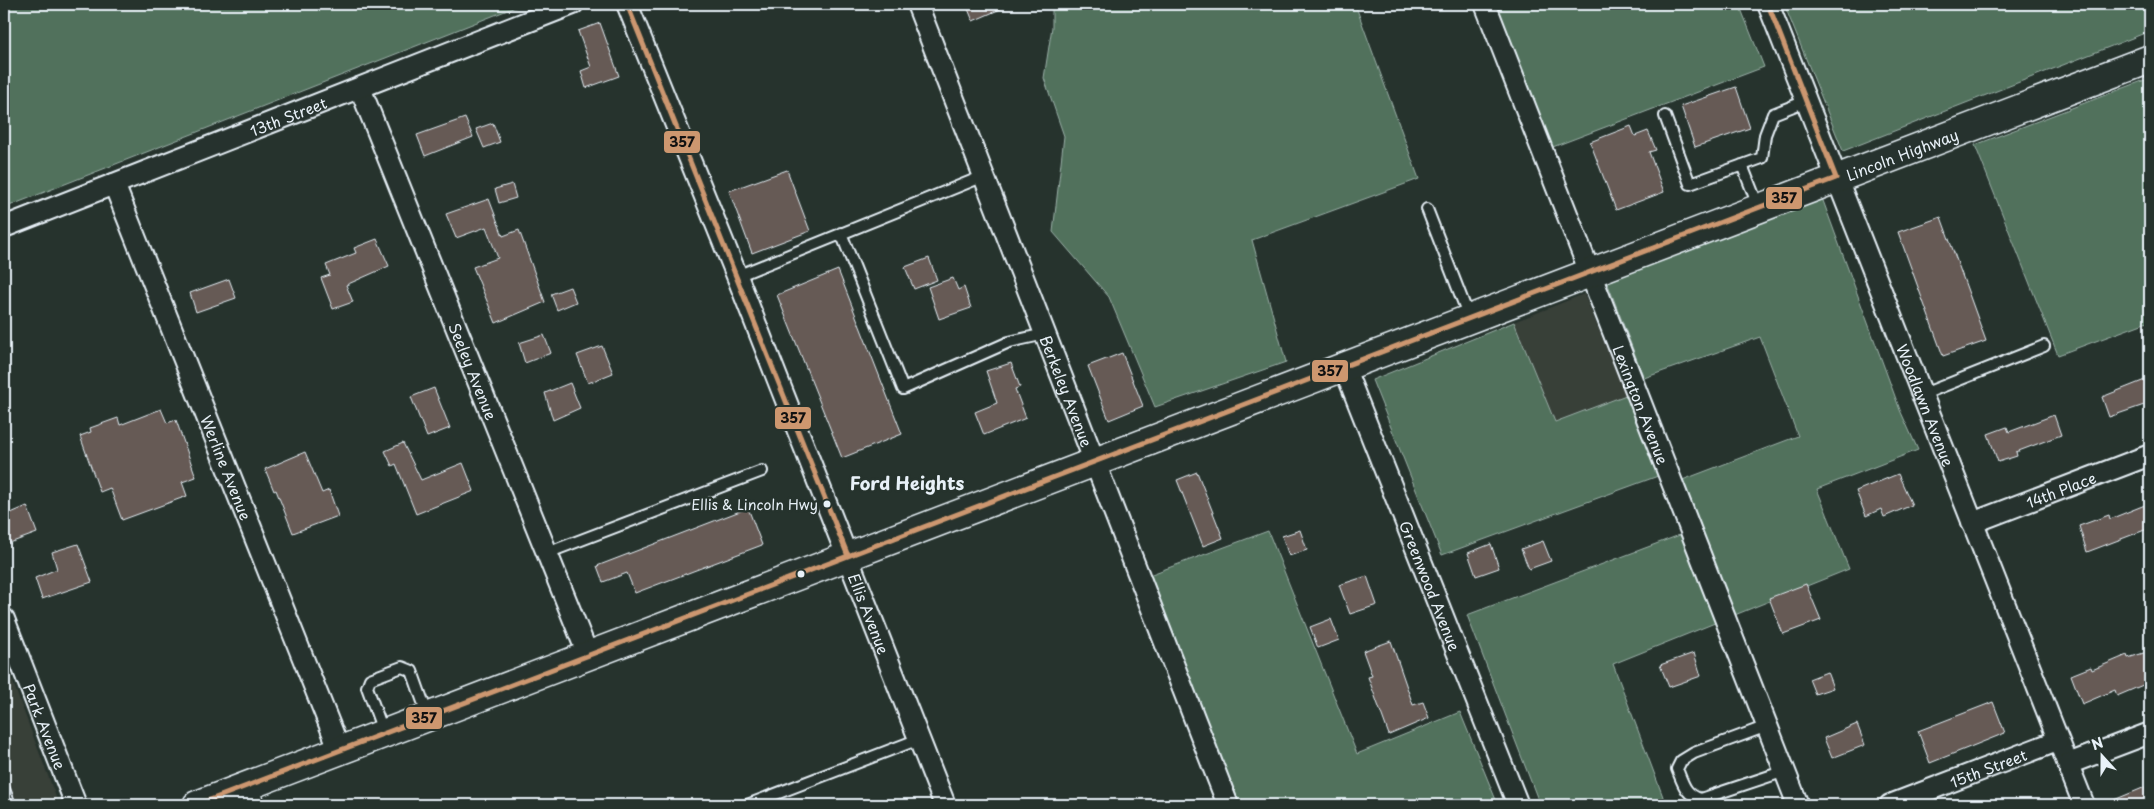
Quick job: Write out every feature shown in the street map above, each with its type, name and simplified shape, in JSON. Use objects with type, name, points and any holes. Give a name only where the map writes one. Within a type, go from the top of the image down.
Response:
[{"type":"main road","name":"Lincoln Highway","points":[[197,805],[250,796],[340,751],[2150,58]]},
{"type":"street","name":"13th Street","points":[[4,227],[573,4]]},
{"type":"street","name":"Ellis Avenue","points":[[628,4],[945,805]]},
{"type":"street","name":"Berkeley Avenue","points":[[918,4],[1228,805]]},
{"type":"street","name":"Lexington Avenue","points":[[1486,4],[1798,805]]},
{"type":"street","name":"Woodlawn Avenue","points":[[1768,4],[2084,805]]},
{"type":"street","name":"Seeley Avenue","points":[[360,88],[588,655]]},
{"type":"street","name":"Werline Avenue","points":[[114,184],[340,751]]},
{"type":"street","name":"Greenwood Avenue","points":[[1344,367],[1518,805]]},
{"type":"street","name":"14th Place","points":[[1972,523],[2150,455]]},
{"type":"street","name":"Park Avenue","points":[[4,620],[76,805]]},
{"type":"street","points":[[2068,764],[2150,733]]},
{"type":"street","name":"15th Street","points":[[1890,805],[2057,740]]},
{"type":"lane","points":[[1665,116],[1690,184],[1762,158],[1765,135],[1773,114],[1806,101]]},
{"type":"lane","points":[[1742,165],[1759,208]]},
{"type":"lane","points":[[737,276],[984,176]]},
{"type":"lane","points":[[1427,209],[1470,318]]},
{"type":"lane","points":[[841,234],[903,389],[1009,342],[1045,334]]},
{"type":"lane","points":[[1922,395],[2044,346]]},
{"type":"lane","points":[[547,553],[762,471]]},
{"type":"lane","points":[[384,734],[366,687],[370,679],[402,667],[412,671],[428,717]]},
{"type":"lane","points":[[1767,726],[1694,754],[1681,761],[1677,769],[1686,791],[1693,797],[1701,799],[1785,771]]},
{"type":"lane","points":[[747,805],[919,739]]},
{"type":"lane","points":[[4,789],[10,805]]},
{"type":"shaded area","points":[[1584,294],[1626,395],[1555,422],[1514,322]]},
{"type":"shaded area","points":[[4,659],[59,805],[4,805]]},
{"type":"green space","points":[[4,4],[523,4],[4,208]]},
{"type":"green space","points":[[1052,4],[1355,4],[1419,179],[1252,240],[1286,362],[1155,407],[1109,297],[1053,232],[1064,136],[1044,78],[1052,27]]},
{"type":"green space","points":[[1495,4],[1739,4],[1764,67],[1550,148]]},
{"type":"green space","points":[[1784,4],[2150,4],[2150,31],[1843,151]]},
{"type":"green space","points":[[2150,78],[2150,321],[2058,355],[1975,145]]},
{"type":"green space","points":[[1822,198],[1900,410],[1918,450],[1817,489],[1849,569],[1613,664],[1665,802],[1658,805],[1540,805],[1467,615],[1685,533],[1664,487],[1798,436],[1760,337],[1644,378],[1607,282]]},
{"type":"green space","points":[[1514,322],[1555,422],[1626,395],[1658,476],[1442,555],[1372,380]]},
{"type":"green space","points":[[1268,531],[1357,754],[1460,712],[1498,805],[1239,805],[1149,575]]},
{"type":"building","points":[[966,4],[1012,4],[973,21]]},
{"type":"building","points":[[600,23],[619,76],[586,88],[581,71],[591,67],[578,31]]},
{"type":"building","points":[[1736,87],[1750,128],[1695,147],[1681,106]]},
{"type":"building","points":[[465,118],[473,137],[425,156],[417,135]]},
{"type":"building","points":[[493,123],[500,142],[484,148],[476,129]]},
{"type":"building","points":[[1631,126],[1635,136],[1648,131],[1656,150],[1649,152],[1664,192],[1616,210],[1590,142]]},
{"type":"building","points":[[787,170],[810,231],[752,253],[729,191]]},
{"type":"building","points":[[512,184],[516,198],[499,203],[495,189]]},
{"type":"building","points":[[489,199],[503,236],[519,230],[545,302],[496,323],[473,267],[498,258],[486,227],[456,238],[446,214]]},
{"type":"building","points":[[1941,217],[1986,341],[1943,356],[1898,232]]},
{"type":"building","points":[[377,239],[389,266],[346,285],[353,302],[333,309],[321,278],[330,275],[326,265],[356,253],[354,248]]},
{"type":"building","points":[[929,258],[937,280],[914,289],[905,267]]},
{"type":"building","points":[[838,270],[902,434],[842,458],[777,295]]},
{"type":"building","points":[[953,278],[958,290],[964,287],[971,308],[939,319],[928,287]]},
{"type":"building","points":[[229,279],[236,298],[196,312],[190,293]]},
{"type":"building","points":[[570,287],[576,302],[557,310],[551,294]]},
{"type":"building","points":[[544,335],[551,353],[525,363],[519,343]]},
{"type":"building","points":[[602,346],[613,373],[588,383],[577,355]]},
{"type":"building","points":[[1122,353],[1143,406],[1109,420],[1088,366]]},
{"type":"building","points":[[1011,363],[1020,387],[1015,389],[1026,418],[984,435],[975,412],[997,403],[986,371]]},
{"type":"building","points":[[2150,378],[2150,403],[2109,417],[2102,397]]},
{"type":"building","points":[[570,383],[580,408],[553,420],[545,393]]},
{"type":"building","points":[[434,388],[450,428],[427,437],[411,397]]},
{"type":"building","points":[[161,409],[167,423],[176,420],[196,477],[182,482],[187,496],[122,520],[110,488],[100,492],[80,436],[91,432],[90,428],[118,418],[120,425]]},
{"type":"building","points":[[2054,415],[2061,435],[2016,452],[2017,456],[1998,462],[1988,434],[2007,427],[2009,432]]},
{"type":"building","points":[[403,443],[421,480],[463,463],[474,491],[416,514],[396,464],[392,466],[385,451]]},
{"type":"building","points":[[305,452],[322,493],[329,490],[338,516],[293,533],[276,490],[274,491],[265,469]]},
{"type":"building","points":[[1197,472],[1223,538],[1203,546],[1177,480]]},
{"type":"building","points":[[1898,474],[1912,505],[1884,517],[1881,509],[1866,516],[1856,491]]},
{"type":"building","points":[[2150,503],[2150,528],[2087,552],[2079,526],[2109,515],[2110,519]]},
{"type":"building","points":[[27,506],[37,533],[7,544],[4,537],[4,516]]},
{"type":"building","points":[[748,508],[762,545],[635,593],[627,573],[603,582],[597,566]]},
{"type":"building","points":[[1300,530],[1307,550],[1289,556],[1282,536]]},
{"type":"building","points":[[1543,541],[1551,561],[1529,569],[1521,549]]},
{"type":"building","points":[[78,544],[92,582],[42,599],[35,578],[57,569],[52,552]]},
{"type":"building","points":[[1491,544],[1499,568],[1476,576],[1468,553]]},
{"type":"building","points":[[1367,576],[1377,605],[1350,614],[1339,585]]},
{"type":"building","points":[[1806,584],[1821,620],[1783,634],[1769,598]]},
{"type":"building","points":[[1331,619],[1339,640],[1318,648],[1310,627]]},
{"type":"building","points":[[1391,641],[1413,705],[1423,702],[1429,718],[1389,735],[1368,677],[1372,676],[1363,651]]},
{"type":"building","points":[[2150,651],[2150,682],[2117,696],[2115,690],[2082,704],[2071,675],[2091,667],[2092,670],[2127,655],[2128,658]]},
{"type":"building","points":[[1694,653],[1701,676],[1669,687],[1660,665]]},
{"type":"building","points":[[1827,672],[1833,688],[1815,694],[1809,679]]},
{"type":"building","points":[[1993,702],[2005,733],[1930,763],[1918,731]]},
{"type":"building","points":[[1857,724],[1865,745],[1832,758],[1824,738]]},
{"type":"building","points":[[2150,785],[2150,805],[2102,805]]},
{"type":"transit line","name":"357","points":[[627,4],[848,556]]},
{"type":"transit line","name":"357","points":[[197,805],[1836,178],[1768,4]]},
{"type":"place","name":"Ellis & Lincoln Hwy","points":[[827,504]]},
{"type":"district","name":"Ford Heights","points":[[907,482]]}]
